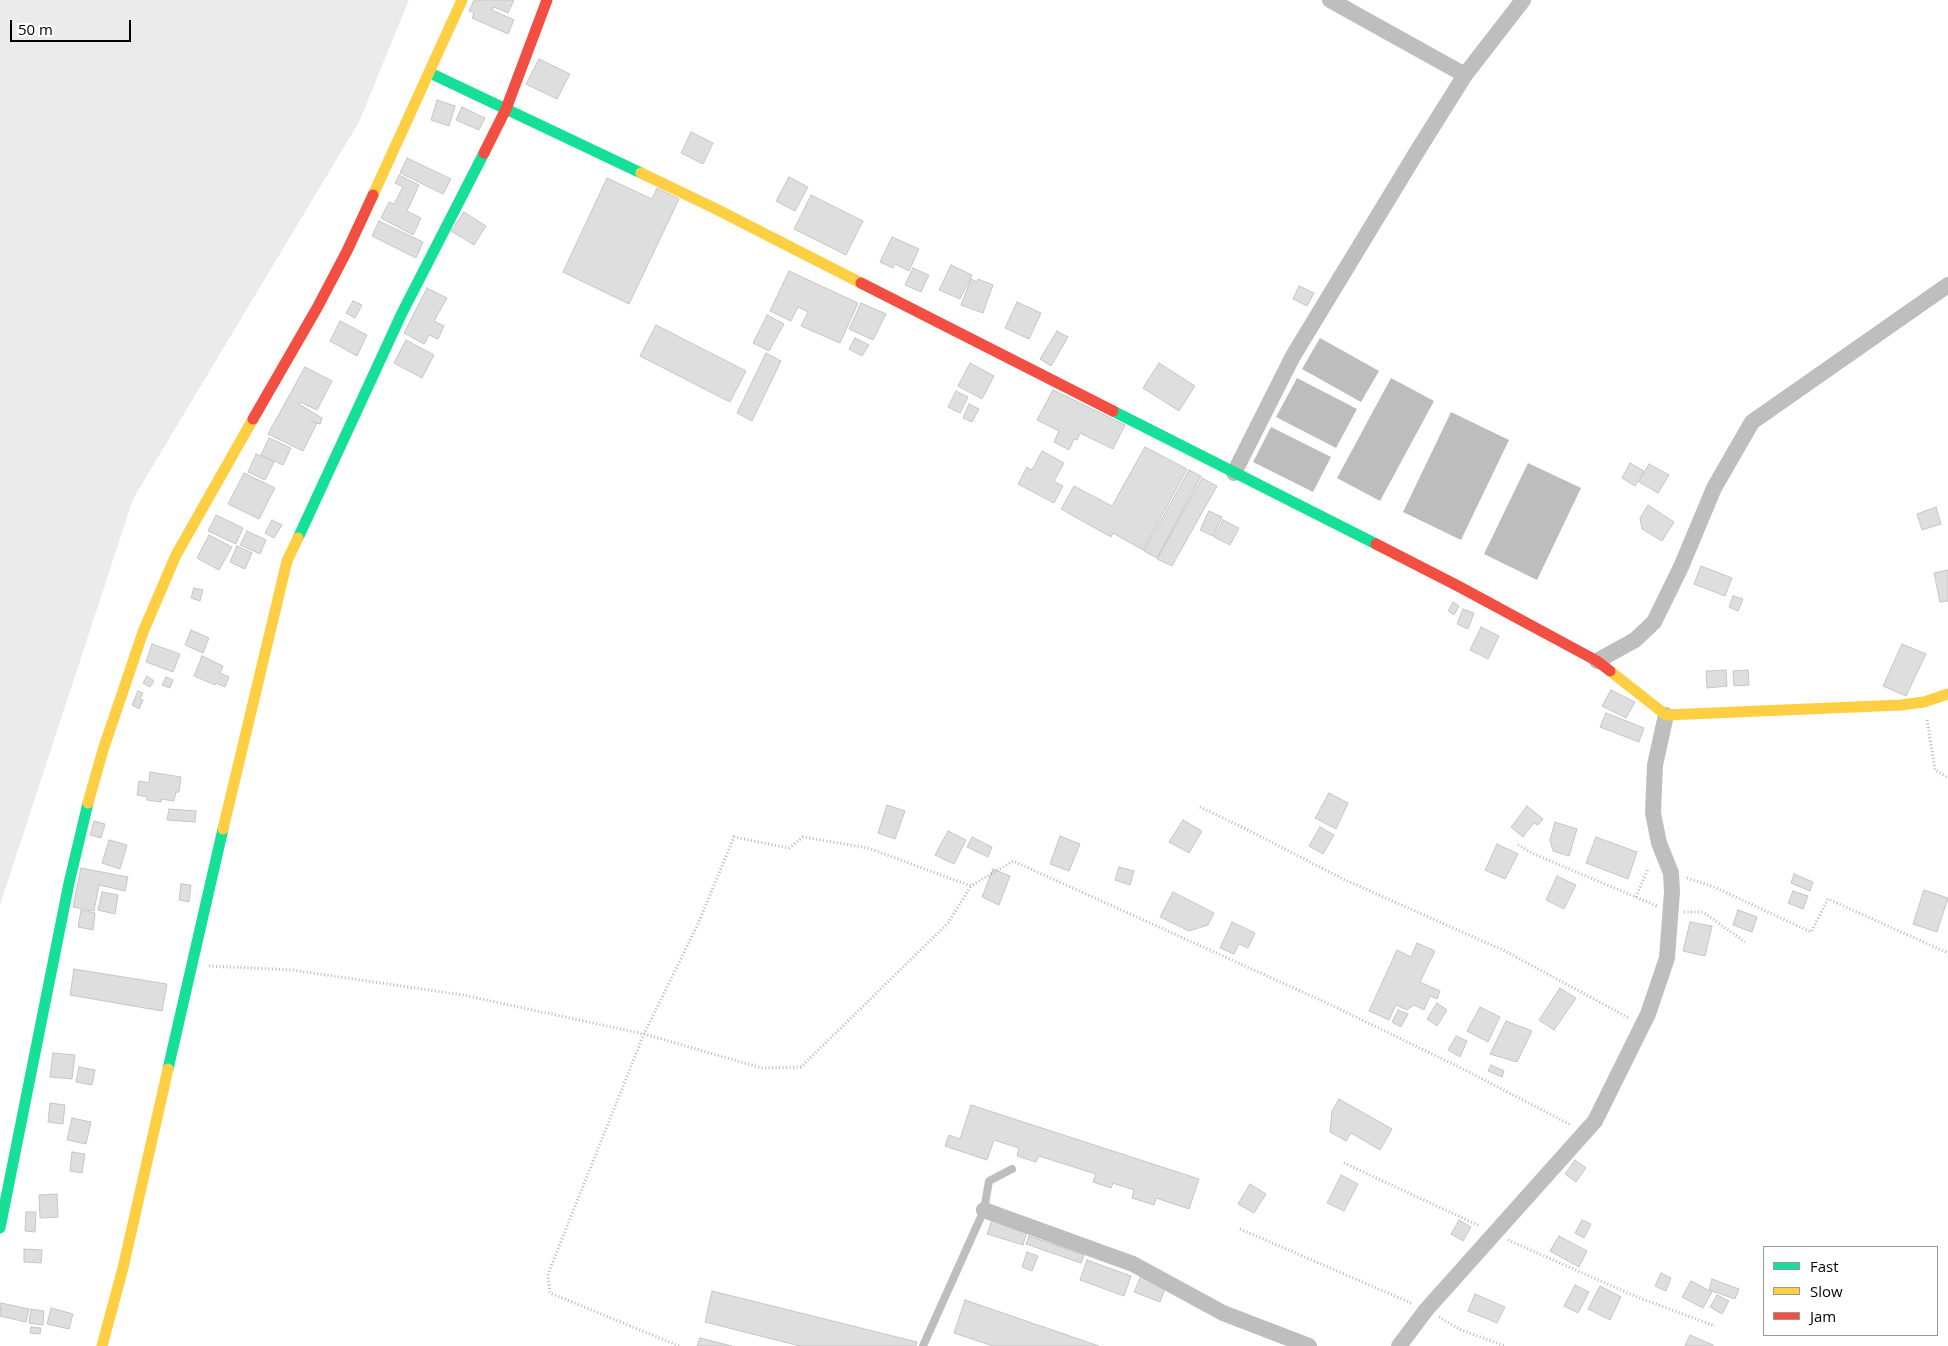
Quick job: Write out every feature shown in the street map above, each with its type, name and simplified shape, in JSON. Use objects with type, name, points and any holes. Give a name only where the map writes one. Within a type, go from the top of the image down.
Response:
[{"type":"street","points":[[0,1228],[84,817],[103,750],[143,632],[176,555],[334,275],[430,73],[462,0]]},
{"type":"street","points":[[102,1346],[123,1268],[191,965],[287,561],[358,403],[382,359],[402,313],[506,109],[548,0]]},
{"type":"street","points":[[1330,0],[1465,75]]},
{"type":"street","points":[[1234,473],[1293,356],[1465,75],[1523,0]]},
{"type":"street","points":[[430,73],[714,208],[1458,586],[1597,661],[1666,716],[1901,705],[1924,702],[1948,694]]},
{"type":"street","points":[[1597,661],[1635,640],[1654,622],[1681,568],[1714,488],[1752,422],[1948,285]]},
{"type":"street","points":[[1399,1346],[1426,1310],[1595,1121],[1643,1025],[1667,958],[1672,892],[1671,873],[1659,843],[1653,813],[1656,765],[1666,716]]},
{"type":"street","points":[[984,1210],[1133,1264],[1223,1314],[1309,1346]]},
{"type":"lane","points":[[923,1346],[984,1210],[990,1181],[1012,1169]]},
{"type":"path","points":[[1924,702],[1935,770],[1948,778]]},
{"type":"path","points":[[1200,807],[1246,828],[1343,879],[1504,951],[1643,1025]]},
{"type":"path","points":[[679,1346],[550,1293],[548,1274],[644,1034],[698,924],[734,837],[789,848],[803,837],[868,848],[971,886]]},
{"type":"path","points":[[1518,845],[1534,854],[1670,912],[1703,912],[1745,942]]},
{"type":"path","points":[[191,965],[292,970],[463,995],[644,1034],[762,1068],[801,1067],[948,923],[971,886],[1013,861],[1329,1004],[1465,1070],[1585,1132]]},
{"type":"path","points":[[1636,897],[1648,869]]},
{"type":"path","points":[[1671,873],[1714,887],[1810,932],[1828,899],[1948,954]]},
{"type":"path","points":[[1344,1163],[1444,1208],[1494,1234],[1637,1297],[1715,1326]]},
{"type":"path","points":[[1240,1229],[1426,1310],[1461,1330],[1505,1346]]},
{"type":"shaded area","points":[[0,0],[409,0],[359,122],[133,499],[0,905]]},
{"type":"shaded area","points":[[1320,338],[1379,371],[1361,402],[1302,369]]},
{"type":"shaded area","points":[[1297,378],[1357,409],[1336,448],[1276,417]]},
{"type":"shaded area","points":[[1391,378],[1434,401],[1380,501],[1337,478]]},
{"type":"shaded area","points":[[1451,412],[1509,440],[1461,540],[1403,512]]},
{"type":"shaded area","points":[[1271,427],[1331,457],[1313,492],[1253,462]]},
{"type":"shaded area","points":[[1528,463],[1581,488],[1537,580],[1484,554]]},
{"type":"building","points":[[474,0],[514,0],[508,13],[494,7],[492,10],[514,20],[508,34],[472,18],[474,13],[469,11]]},
{"type":"building","points":[[539,59],[570,74],[557,99],[526,84]]},
{"type":"building","points":[[437,100],[455,106],[449,126],[431,120]]},
{"type":"building","points":[[462,107],[485,118],[479,130],[456,120]]},
{"type":"building","points":[[691,132],[713,143],[703,164],[681,153]]},
{"type":"building","points":[[407,158],[451,179],[443,194],[400,173]]},
{"type":"building","points":[[399,175],[419,185],[407,211],[421,218],[413,235],[381,218],[389,202],[394,204],[403,187],[395,183]]},
{"type":"building","points":[[789,177],[808,187],[795,211],[776,201]]},
{"type":"building","points":[[607,178],[652,199],[657,188],[679,199],[629,304],[563,272]]},
{"type":"building","points":[[811,195],[863,221],[846,255],[794,229]]},
{"type":"building","points":[[464,212],[486,226],[474,245],[451,231]]},
{"type":"building","points":[[379,221],[423,242],[416,258],[372,236]]},
{"type":"building","points":[[892,237],[919,249],[909,271],[895,264],[893,268],[880,262]]},
{"type":"building","points":[[951,265],[972,275],[960,299],[939,290]]},
{"type":"building","points":[[913,268],[929,275],[921,292],[905,285]]},
{"type":"building","points":[[789,271],[858,303],[840,343],[801,326],[808,312],[798,307],[791,321],[770,311]]},
{"type":"building","points":[[971,279],[977,282],[978,279],[993,285],[983,313],[961,305]]},
{"type":"building","points":[[1299,286],[1314,293],[1307,306],[1293,299]]},
{"type":"building","points":[[427,288],[447,298],[434,321],[444,326],[438,339],[429,335],[424,344],[404,333]]},
{"type":"building","points":[[353,301],[362,305],[355,318],[346,313]]},
{"type":"building","points":[[1017,302],[1041,313],[1029,339],[1005,328]]},
{"type":"building","points":[[861,303],[886,314],[873,340],[849,329]]},
{"type":"building","points":[[767,315],[784,324],[769,351],[753,343]]},
{"type":"building","points":[[340,321],[367,335],[357,356],[330,341]]},
{"type":"building","points":[[656,325],[746,371],[730,402],[640,356]]},
{"type":"building","points":[[1057,331],[1068,337],[1051,366],[1040,359]]},
{"type":"building","points":[[855,338],[869,345],[862,356],[849,349]]},
{"type":"building","points":[[406,340],[434,355],[422,378],[394,363]]},
{"type":"building","points":[[766,353],[781,361],[752,421],[737,413]]},
{"type":"building","points":[[970,363],[994,376],[982,399],[958,386]]},
{"type":"building","points":[[1159,363],[1195,386],[1179,411],[1143,388]]},
{"type":"building","points":[[305,367],[332,381],[317,410],[300,402],[299,404],[322,418],[320,424],[317,423],[303,451],[268,434]]},
{"type":"building","points":[[1053,390],[1125,425],[1113,449],[1080,433],[1077,440],[1074,439],[1069,450],[1054,442],[1059,431],[1037,420]]},
{"type":"building","points":[[956,391],[968,397],[960,413],[948,407]]},
{"type":"building","points":[[969,404],[979,409],[972,422],[963,418]]},
{"type":"building","points":[[269,438],[291,448],[283,465],[261,455]]},
{"type":"building","points":[[1145,447],[1187,469],[1143,550],[1113,533],[1111,537],[1061,509],[1074,486],[1112,506]]},
{"type":"building","points":[[1042,451],[1064,463],[1054,481],[1063,486],[1054,503],[1018,484],[1027,467],[1032,470]]},
{"type":"building","points":[[256,454],[274,462],[265,480],[248,472]]},
{"type":"building","points":[[1630,463],[1644,471],[1635,486],[1622,478]]},
{"type":"building","points":[[1649,464],[1669,475],[1658,493],[1639,482]]},
{"type":"building","points":[[1189,470],[1201,476],[1157,558],[1144,551]]},
{"type":"building","points":[[244,473],[275,488],[259,519],[228,504]]},
{"type":"building","points":[[1202,478],[1217,486],[1172,566],[1157,559]]},
{"type":"building","points":[[1648,505],[1674,522],[1662,541],[1642,529],[1640,518]]},
{"type":"building","points":[[1936,507],[1941,524],[1922,530],[1917,514]]},
{"type":"building","points":[[1209,511],[1222,517],[1213,536],[1200,530]]},
{"type":"building","points":[[216,515],[243,528],[236,544],[208,531]]},
{"type":"building","points":[[272,520],[282,525],[274,538],[265,533]]},
{"type":"building","points":[[1223,520],[1239,528],[1230,545],[1214,537]]},
{"type":"building","points":[[247,531],[266,540],[260,554],[240,545]]},
{"type":"building","points":[[209,535],[232,547],[219,570],[197,558]]},
{"type":"building","points":[[237,546],[252,553],[245,569],[230,562]]},
{"type":"building","points":[[1701,566],[1732,578],[1725,596],[1694,584]]},
{"type":"building","points":[[1948,570],[1948,601],[1940,602],[1934,573]]},
{"type":"building","points":[[194,588],[203,590],[200,601],[191,598]]},
{"type":"building","points":[[1733,596],[1743,599],[1738,611],[1729,607]]},
{"type":"building","points":[[1453,602],[1459,606],[1454,615],[1448,611]]},
{"type":"building","points":[[1463,609],[1474,613],[1468,629],[1457,624]]},
{"type":"building","points":[[1481,627],[1499,636],[1488,659],[1470,650]]},
{"type":"building","points":[[191,630],[209,638],[203,653],[185,645]]},
{"type":"building","points":[[152,644],[180,654],[173,672],[146,662]]},
{"type":"building","points":[[1902,644],[1926,654],[1906,696],[1883,686]]},
{"type":"building","points":[[202,656],[223,666],[220,673],[229,677],[225,687],[194,676]]},
{"type":"building","points":[[1726,670],[1727,686],[1707,688],[1706,671]]},
{"type":"building","points":[[1748,670],[1749,685],[1734,686],[1733,671]]},
{"type":"building","points":[[147,676],[154,681],[150,687],[143,683]]},
{"type":"building","points":[[166,677],[173,680],[170,688],[162,685]]},
{"type":"building","points":[[1611,690],[1635,702],[1626,718],[1602,706]]},
{"type":"building","points":[[138,691],[143,693],[140,699],[143,700],[139,709],[132,705]]},
{"type":"building","points":[[1606,713],[1644,728],[1639,742],[1600,727]]},
{"type":"building","points":[[150,772],[181,777],[179,792],[176,792],[174,801],[161,799],[161,802],[147,800],[147,797],[137,795],[139,781],[149,783]]},
{"type":"building","points":[[1329,793],[1348,803],[1336,829],[1315,818]]},
{"type":"building","points":[[887,805],[905,811],[895,839],[878,833]]},
{"type":"building","points":[[1527,806],[1543,819],[1538,825],[1534,823],[1523,837],[1511,827]]},
{"type":"building","points":[[169,809],[196,811],[195,822],[167,820]]},
{"type":"building","points":[[1183,820],[1202,831],[1189,853],[1169,842]]},
{"type":"building","points":[[94,821],[105,824],[101,838],[90,835]]},
{"type":"building","points":[[1555,822],[1577,829],[1569,856],[1553,851],[1550,840]]},
{"type":"building","points":[[1320,827],[1334,835],[1323,854],[1309,846]]},
{"type":"building","points":[[948,831],[966,840],[954,864],[935,855]]},
{"type":"building","points":[[1060,836],[1080,844],[1069,871],[1050,864]]},
{"type":"building","points":[[972,837],[992,847],[988,857],[967,847]]},
{"type":"building","points":[[1596,837],[1637,852],[1628,879],[1586,863]]},
{"type":"building","points":[[109,840],[127,845],[120,869],[102,863]]},
{"type":"building","points":[[1497,844],[1518,854],[1505,879],[1485,870]]},
{"type":"building","points":[[1119,867],[1134,871],[1130,885],[1115,880]]},
{"type":"building","points":[[81,868],[128,877],[125,891],[99,885],[94,911],[73,907]]},
{"type":"building","points":[[993,869],[1010,876],[999,905],[982,897]]},
{"type":"building","points":[[1794,874],[1813,882],[1810,891],[1791,883]]},
{"type":"building","points":[[1557,876],[1576,885],[1564,909],[1546,900]]},
{"type":"building","points":[[181,884],[191,885],[189,902],[179,900]]},
{"type":"building","points":[[1924,890],[1948,898],[1937,932],[1913,924]]},
{"type":"building","points":[[1793,891],[1808,896],[1803,909],[1788,903]]},
{"type":"building","points":[[102,892],[118,895],[115,914],[98,910]]},
{"type":"building","points":[[1173,892],[1214,913],[1208,925],[1189,931],[1160,917]]},
{"type":"building","points":[[81,910],[95,913],[93,930],[78,927]]},
{"type":"building","points":[[1738,910],[1757,917],[1752,932],[1733,925]]},
{"type":"building","points":[[1232,922],[1255,933],[1248,948],[1239,944],[1234,954],[1220,948]]},
{"type":"building","points":[[1690,922],[1712,926],[1705,956],[1683,951]]},
{"type":"building","points":[[1417,943],[1435,951],[1420,982],[1440,991],[1437,999],[1430,996],[1424,1010],[1414,1005],[1407,1010],[1396,1005],[1389,1020],[1369,1011],[1397,950],[1411,957]]},
{"type":"building","points":[[74,969],[167,984],[162,1011],[70,995]]},
{"type":"building","points":[[1560,988],[1576,998],[1554,1030],[1539,1020]]},
{"type":"building","points":[[1437,1003],[1447,1010],[1437,1026],[1427,1019]]},
{"type":"building","points":[[1480,1007],[1500,1017],[1488,1042],[1467,1031]]},
{"type":"building","points":[[1398,1010],[1408,1014],[1401,1027],[1392,1022]]},
{"type":"building","points":[[1506,1021],[1532,1031],[1517,1062],[1490,1054]]},
{"type":"building","points":[[1456,1036],[1467,1041],[1460,1057],[1448,1050]]},
{"type":"building","points":[[53,1053],[75,1055],[72,1079],[50,1077]]},
{"type":"building","points":[[1491,1065],[1504,1071],[1502,1077],[1488,1071]]},
{"type":"building","points":[[79,1067],[95,1070],[92,1085],[76,1082]]},
{"type":"building","points":[[1339,1099],[1392,1129],[1380,1150],[1351,1133],[1346,1141],[1330,1132],[1332,1111]]},
{"type":"building","points":[[50,1103],[65,1105],[63,1124],[48,1122]]},
{"type":"building","points":[[971,1105],[1199,1179],[1189,1209],[1156,1198],[1154,1205],[1132,1198],[1134,1190],[1113,1183],[1111,1188],[1093,1182],[1096,1174],[1039,1156],[1036,1162],[1017,1156],[1019,1148],[994,1140],[987,1160],[945,1146],[949,1135],[960,1139]]},
{"type":"building","points":[[72,1118],[91,1122],[86,1144],[67,1140]]},
{"type":"building","points":[[72,1152],[85,1154],[82,1173],[70,1171]]},
{"type":"building","points":[[1575,1160],[1586,1168],[1576,1182],[1565,1174]]},
{"type":"building","points":[[1341,1175],[1358,1184],[1344,1211],[1327,1203]]},
{"type":"building","points":[[1250,1184],[1266,1194],[1254,1213],[1238,1204]]},
{"type":"building","points":[[57,1194],[58,1217],[40,1218],[39,1195]]},
{"type":"building","points":[[26,1212],[36,1212],[35,1232],[25,1231]]},
{"type":"building","points":[[992,1220],[1027,1231],[1023,1245],[987,1234]]},
{"type":"building","points":[[1459,1220],[1471,1227],[1463,1241],[1451,1234]]},
{"type":"building","points":[[1582,1220],[1591,1224],[1584,1238],[1575,1233]]},
{"type":"building","points":[[1029,1236],[1084,1255],[1081,1263],[1026,1244]]},
{"type":"building","points":[[1559,1236],[1587,1251],[1579,1267],[1550,1251]]},
{"type":"building","points":[[24,1249],[42,1250],[41,1263],[24,1262]]},
{"type":"building","points":[[1027,1252],[1038,1256],[1032,1271],[1022,1267]]},
{"type":"building","points":[[1087,1260],[1131,1276],[1124,1296],[1080,1280]]},
{"type":"building","points":[[1661,1273],[1671,1278],[1666,1291],[1655,1286]]},
{"type":"building","points":[[1141,1276],[1166,1286],[1160,1302],[1134,1292]]},
{"type":"building","points":[[1712,1279],[1739,1289],[1735,1299],[1709,1290]]},
{"type":"building","points":[[1691,1281],[1712,1292],[1703,1308],[1682,1297]]},
{"type":"building","points":[[1575,1285],[1589,1292],[1578,1313],[1564,1306]]},
{"type":"building","points":[[1600,1286],[1621,1297],[1610,1320],[1588,1309]]},
{"type":"building","points":[[712,1291],[917,1342],[916,1346],[800,1346],[705,1322]]},
{"type":"building","points":[[1475,1294],[1505,1307],[1497,1323],[1468,1311]]},
{"type":"building","points":[[1717,1295],[1729,1301],[1722,1314],[1710,1307]]},
{"type":"building","points":[[965,1300],[1099,1346],[993,1346],[954,1333]]},
{"type":"building","points":[[1,1303],[29,1309],[26,1322],[0,1316]]},
{"type":"building","points":[[51,1308],[73,1314],[69,1329],[47,1324]]},
{"type":"building","points":[[31,1309],[44,1311],[43,1325],[29,1323]]},
{"type":"building","points":[[31,1327],[41,1328],[40,1334],[30,1333]]},
{"type":"building","points":[[1690,1335],[1713,1345],[1713,1346],[1685,1346]]},
{"type":"building","points":[[700,1338],[732,1346],[697,1346]]},
{"type":"traffic: fast","points":[[430,73],[641,173]]},
{"type":"traffic: fast","points":[[298,538],[402,313],[484,153]]},
{"type":"traffic: fast","points":[[1113,411],[1376,544]]},
{"type":"traffic: fast","points":[[0,1228],[69,883],[88,803]]},
{"type":"traffic: fast","points":[[168,1069],[223,829]]},
{"type":"traffic: slow","points":[[373,195],[462,0]]},
{"type":"traffic: slow","points":[[641,173],[861,283]]},
{"type":"traffic: slow","points":[[88,803],[103,750],[143,632],[176,555],[253,419]]},
{"type":"traffic: slow","points":[[223,829],[287,561],[298,538]]},
{"type":"traffic: slow","points":[[1610,671],[1666,715],[1901,705],[1924,702],[1948,694]]},
{"type":"traffic: slow","points":[[102,1346],[123,1268],[168,1069]]},
{"type":"traffic: jam","points":[[484,153],[506,109],[547,0]]},
{"type":"traffic: jam","points":[[253,419],[317,308],[347,251],[373,195]]},
{"type":"traffic: jam","points":[[861,283],[1113,411]]},
{"type":"traffic: jam","points":[[1376,544],[1597,661],[1610,671]]}]
